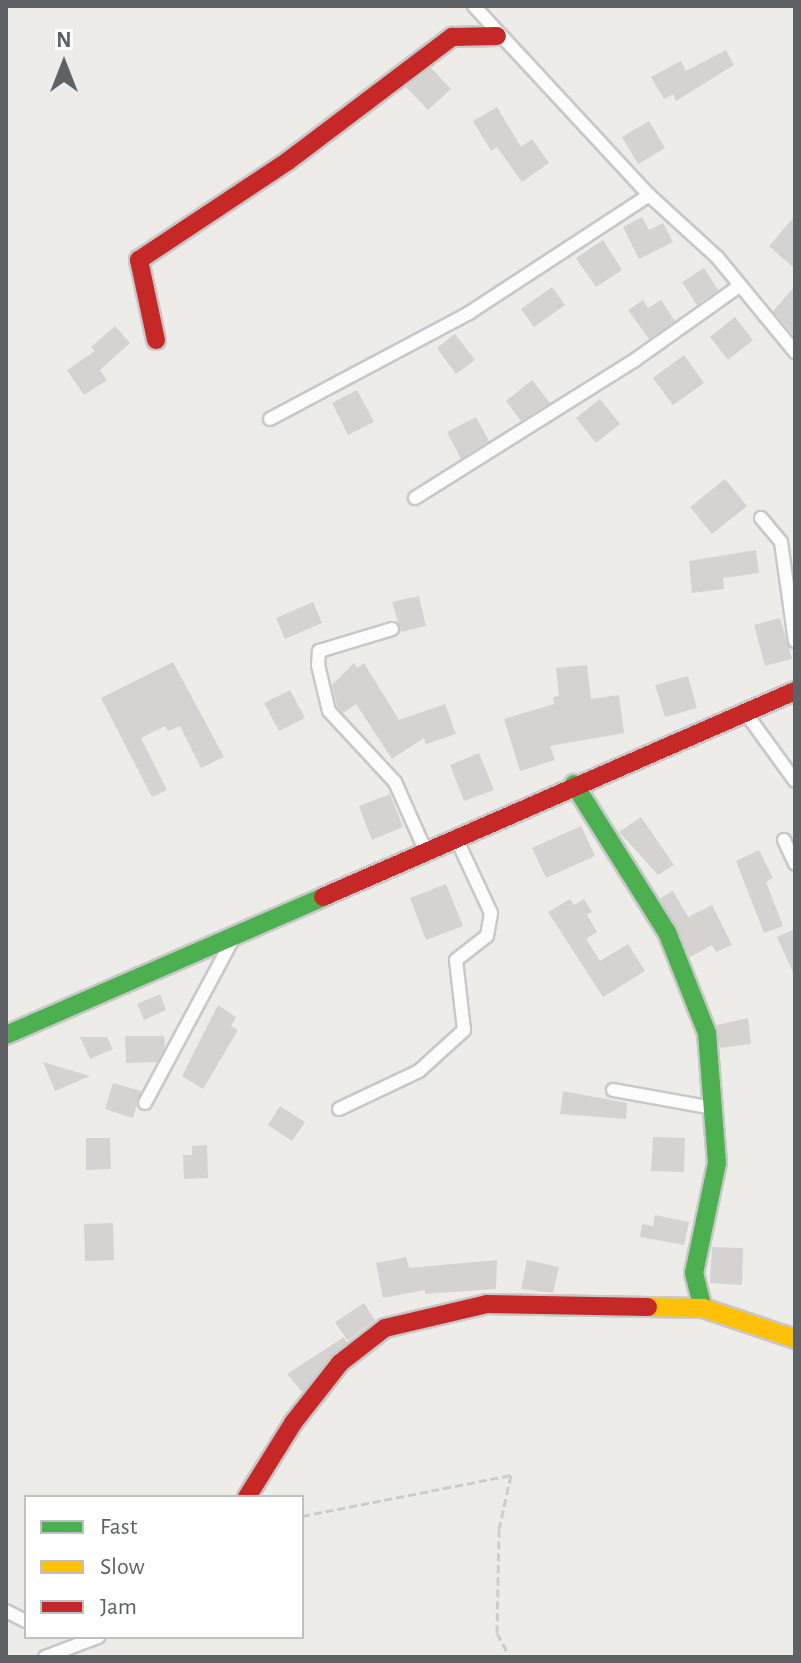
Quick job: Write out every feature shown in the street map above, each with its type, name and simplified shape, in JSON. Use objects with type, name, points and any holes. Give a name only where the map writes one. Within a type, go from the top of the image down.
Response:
[{"type":"street","points":[[474,6],[497,36],[649,195],[717,257],[738,287],[795,352]]},
{"type":"street","points":[[156,340],[139,260],[288,161],[452,37],[497,36]]},
{"type":"street","points":[[270,419],[469,313],[649,195]]},
{"type":"street","points":[[415,498],[635,360],[738,287]]},
{"type":"street","points":[[761,518],[781,542],[795,641]]},
{"type":"street","points":[[392,629],[319,651],[318,665],[329,711],[395,782],[426,852]]},
{"type":"street","points":[[6,1035],[234,937],[574,784],[795,691]]},
{"type":"street","points":[[745,712],[795,781]]},
{"type":"street","points":[[574,784],[667,932],[707,1033],[717,1163],[694,1273],[703,1308]]},
{"type":"street","points":[[339,1109],[419,1071],[464,1030],[456,960],[487,936],[491,913],[456,838]]},
{"type":"street","points":[[784,840],[795,864]]},
{"type":"street","points":[[145,1103],[234,937]]},
{"type":"street","points":[[613,1090],[713,1108]]},
{"type":"street","points":[[248,1495],[293,1423],[340,1363],[385,1328],[487,1304],[703,1308],[795,1339]]},
{"type":"street","points":[[6,1611],[24,1620]]},
{"type":"street","points":[[45,1657],[87,1639]]},
{"type":"path","points":[[304,1516],[511,1475],[499,1529],[497,1633],[510,1657]]},
{"type":"building","points":[[726,50],[734,65],[676,101],[673,94],[664,99],[651,77],[681,61],[686,71]]},
{"type":"building","points":[[431,68],[451,89],[428,110],[406,87]]},
{"type":"building","points":[[497,107],[521,147],[532,139],[549,163],[522,182],[497,147],[491,151],[473,121]]},
{"type":"building","points":[[649,121],[665,148],[638,164],[622,137]]},
{"type":"building","points":[[795,216],[795,269],[769,246]]},
{"type":"building","points":[[642,217],[649,230],[663,223],[673,242],[639,259],[623,227]]},
{"type":"building","points":[[603,240],[622,270],[596,287],[576,258]]},
{"type":"building","points":[[704,268],[718,290],[697,305],[682,282]]},
{"type":"building","points":[[795,286],[795,337],[773,311]]},
{"type":"building","points":[[552,287],[565,305],[534,327],[521,309]]},
{"type":"building","points":[[643,300],[648,308],[661,300],[675,321],[649,339],[628,310]]},
{"type":"building","points":[[735,317],[753,340],[728,360],[710,337]]},
{"type":"building","points":[[115,326],[130,343],[100,370],[107,380],[84,395],[67,370],[95,351],[91,347]]},
{"type":"building","points":[[455,334],[475,360],[456,374],[437,348]]},
{"type":"building","points":[[684,355],[704,383],[673,405],[653,378]]},
{"type":"building","points":[[532,380],[550,403],[521,421],[506,401]]},
{"type":"building","points":[[357,390],[374,422],[348,435],[332,403]]},
{"type":"building","points":[[600,399],[620,424],[596,443],[576,418]]},
{"type":"building","points":[[476,417],[489,441],[461,459],[447,432]]},
{"type":"building","points":[[725,479],[747,506],[712,534],[690,507]]},
{"type":"building","points":[[756,550],[759,573],[723,578],[724,589],[692,593],[689,561]]},
{"type":"building","points":[[419,596],[426,626],[401,632],[392,602]]},
{"type":"building","points":[[313,602],[322,623],[285,639],[276,618]]},
{"type":"building","points":[[780,618],[792,659],[765,666],[754,625]]},
{"type":"building","points":[[173,662],[224,757],[201,768],[180,726],[168,731],[165,726],[141,738],[167,790],[152,797],[101,698]]},
{"type":"building","points":[[354,663],[357,668],[364,663],[399,720],[445,704],[456,734],[426,744],[424,738],[392,759],[356,704],[343,713],[337,706],[332,685]]},
{"type":"building","points":[[587,665],[591,699],[619,695],[624,733],[550,746],[555,760],[520,771],[504,719],[554,704],[553,697],[559,696],[556,668]]},
{"type":"building","points":[[688,676],[697,708],[665,717],[655,685]]},
{"type":"building","points":[[290,690],[305,718],[279,731],[264,703]]},
{"type":"building","points":[[479,753],[494,790],[464,801],[450,765]]},
{"type":"building","points":[[390,794],[403,827],[372,840],[359,806]]},
{"type":"building","points":[[641,817],[674,865],[658,875],[619,832]]},
{"type":"building","points":[[581,826],[595,856],[546,878],[532,848]]},
{"type":"building","points":[[759,850],[773,878],[766,882],[783,926],[764,933],[736,861]]},
{"type":"building","points":[[446,884],[463,926],[426,940],[410,898]]},
{"type":"building","points":[[673,891],[688,917],[712,905],[732,945],[716,952],[712,945],[690,957],[660,898]]},
{"type":"building","points":[[570,899],[574,905],[584,899],[592,912],[587,915],[597,932],[586,939],[600,961],[628,944],[645,971],[603,997],[548,912]]},
{"type":"building","points":[[795,929],[795,977],[777,937]]},
{"type":"building","points":[[160,994],[166,1010],[144,1020],[137,1004]]},
{"type":"building","points":[[218,1005],[236,1017],[231,1026],[238,1030],[203,1089],[182,1076]]},
{"type":"building","points":[[748,1018],[751,1044],[720,1048],[717,1025]]},
{"type":"building","points":[[125,1036],[164,1036],[165,1047],[157,1062],[126,1063]]},
{"type":"building","points":[[80,1037],[107,1037],[113,1049],[90,1059]]},
{"type":"building","points":[[43,1062],[90,1076],[55,1091]]},
{"type":"building","points":[[113,1083],[141,1091],[133,1118],[105,1109]]},
{"type":"building","points":[[563,1091],[627,1103],[626,1119],[560,1114]]},
{"type":"building","points":[[280,1106],[305,1122],[292,1141],[268,1125]]},
{"type":"building","points":[[653,1137],[685,1138],[684,1172],[651,1171]]},
{"type":"building","points":[[86,1138],[110,1138],[111,1169],[86,1170]]},
{"type":"building","points":[[207,1145],[208,1178],[184,1179],[183,1155],[192,1155],[192,1146]]},
{"type":"building","points":[[655,1215],[689,1222],[684,1245],[640,1237],[642,1224],[653,1226]]},
{"type":"building","points":[[113,1223],[114,1260],[85,1261],[84,1224]]},
{"type":"building","points":[[712,1247],[743,1248],[742,1285],[710,1283]]},
{"type":"building","points":[[406,1257],[409,1268],[497,1260],[496,1289],[425,1294],[425,1290],[383,1298],[376,1263]]},
{"type":"building","points":[[527,1260],[559,1267],[553,1293],[521,1289]]},
{"type":"building","points":[[364,1303],[375,1320],[348,1341],[335,1322]]},
{"type":"building","points":[[344,1337],[347,1342],[302,1392],[287,1374]]},
{"type":"traffic: fast","points":[[574,784],[667,932],[707,1033],[717,1163],[694,1273],[703,1308]]},
{"type":"traffic: fast","points":[[6,1035],[323,897]]},
{"type":"traffic: slow","points":[[648,1307],[703,1308],[795,1339]]},
{"type":"traffic: jam","points":[[156,340],[139,260],[288,161],[452,37],[497,36]]},
{"type":"traffic: jam","points":[[323,897],[795,691]]},
{"type":"traffic: jam","points":[[248,1495],[293,1423],[340,1363],[385,1328],[487,1304],[648,1307]]}]
